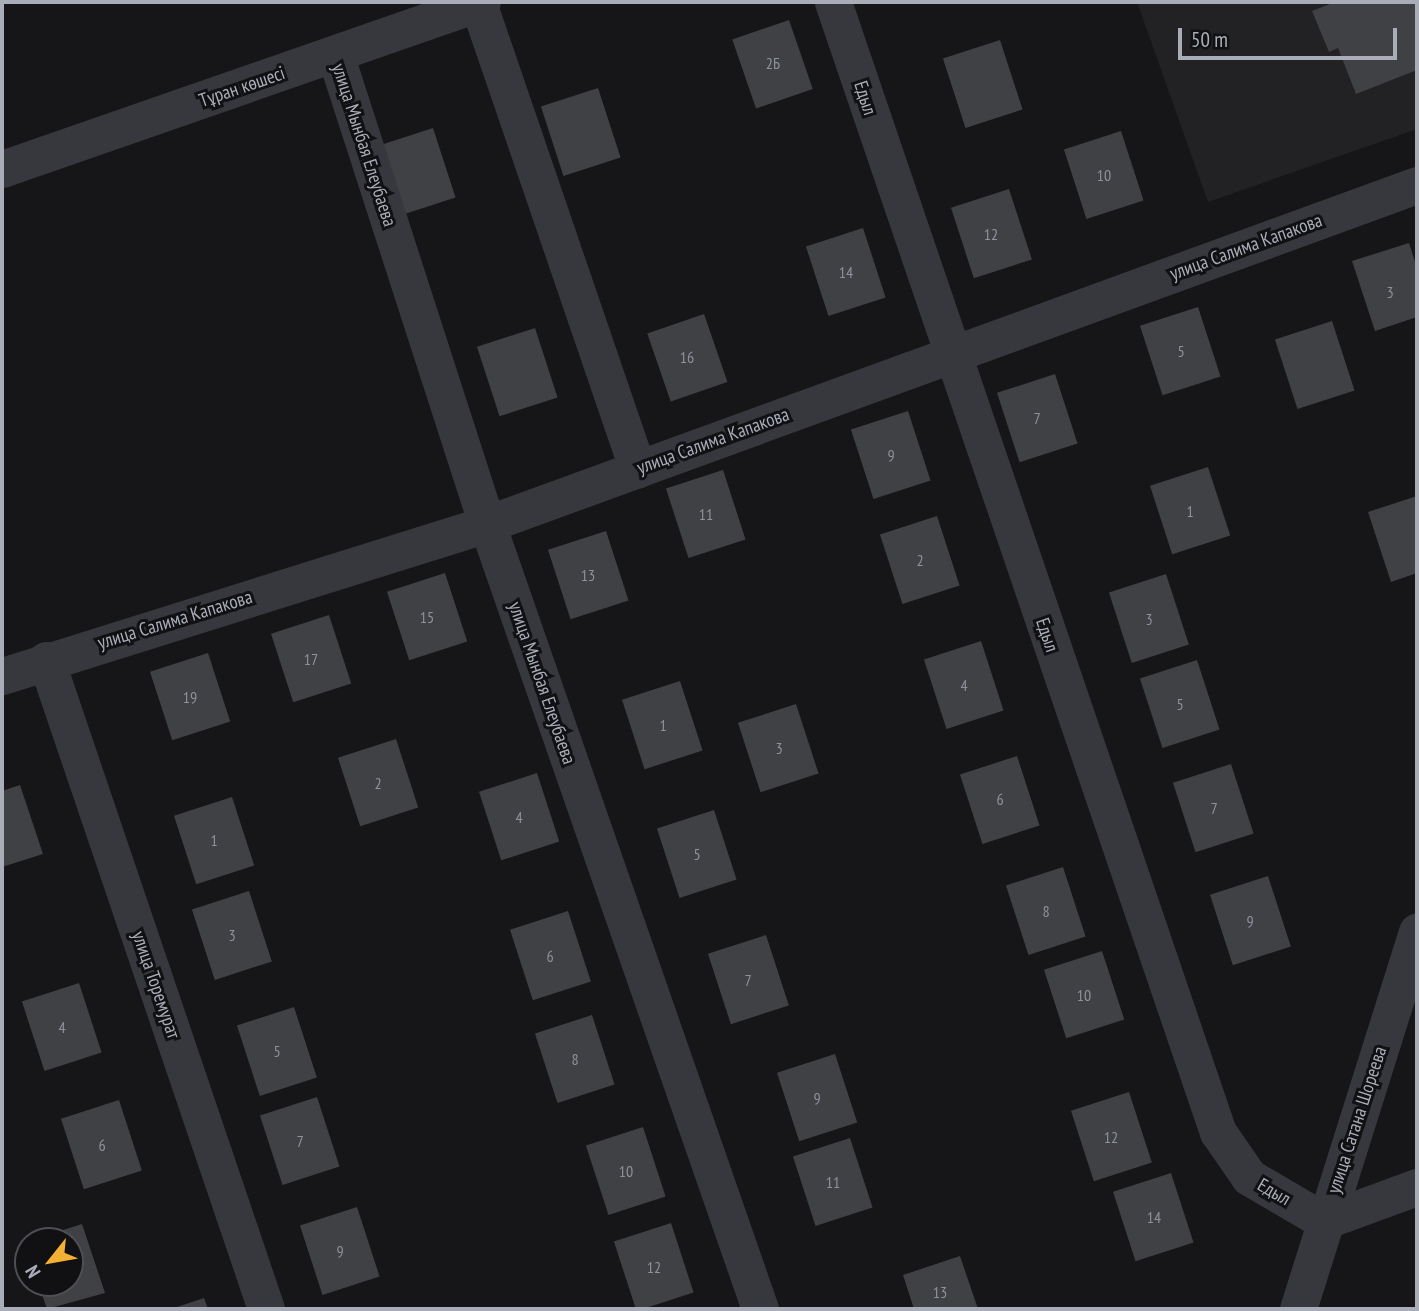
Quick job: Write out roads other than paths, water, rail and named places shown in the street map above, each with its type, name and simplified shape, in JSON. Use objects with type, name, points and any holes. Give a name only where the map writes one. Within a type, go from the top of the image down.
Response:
[{"type":"street","name":"Едыл","points":[[833,2],[950,355],[1218,1132],[1249,1177],[1324,1221]]},
{"type":"street","name":"Тұран көшесі","points":[[2,169],[480,3]]},
{"type":"street","points":[[480,3],[638,468]]},
{"type":"street","name":"улица Мынбая Елеубаева","points":[[335,54],[487,524],[760,1309]]},
{"type":"street","name":"улица Салима Капакова","points":[[2,676],[46,660],[487,524],[1417,185]]},
{"type":"street","name":"улица Торемурат","points":[[46,660],[266,1309]]},
{"type":"street","name":"улица Сатана Шореева","points":[[1298,1309],[1417,931]]},
{"type":"street","points":[[1324,1221],[1417,1187]]}]
